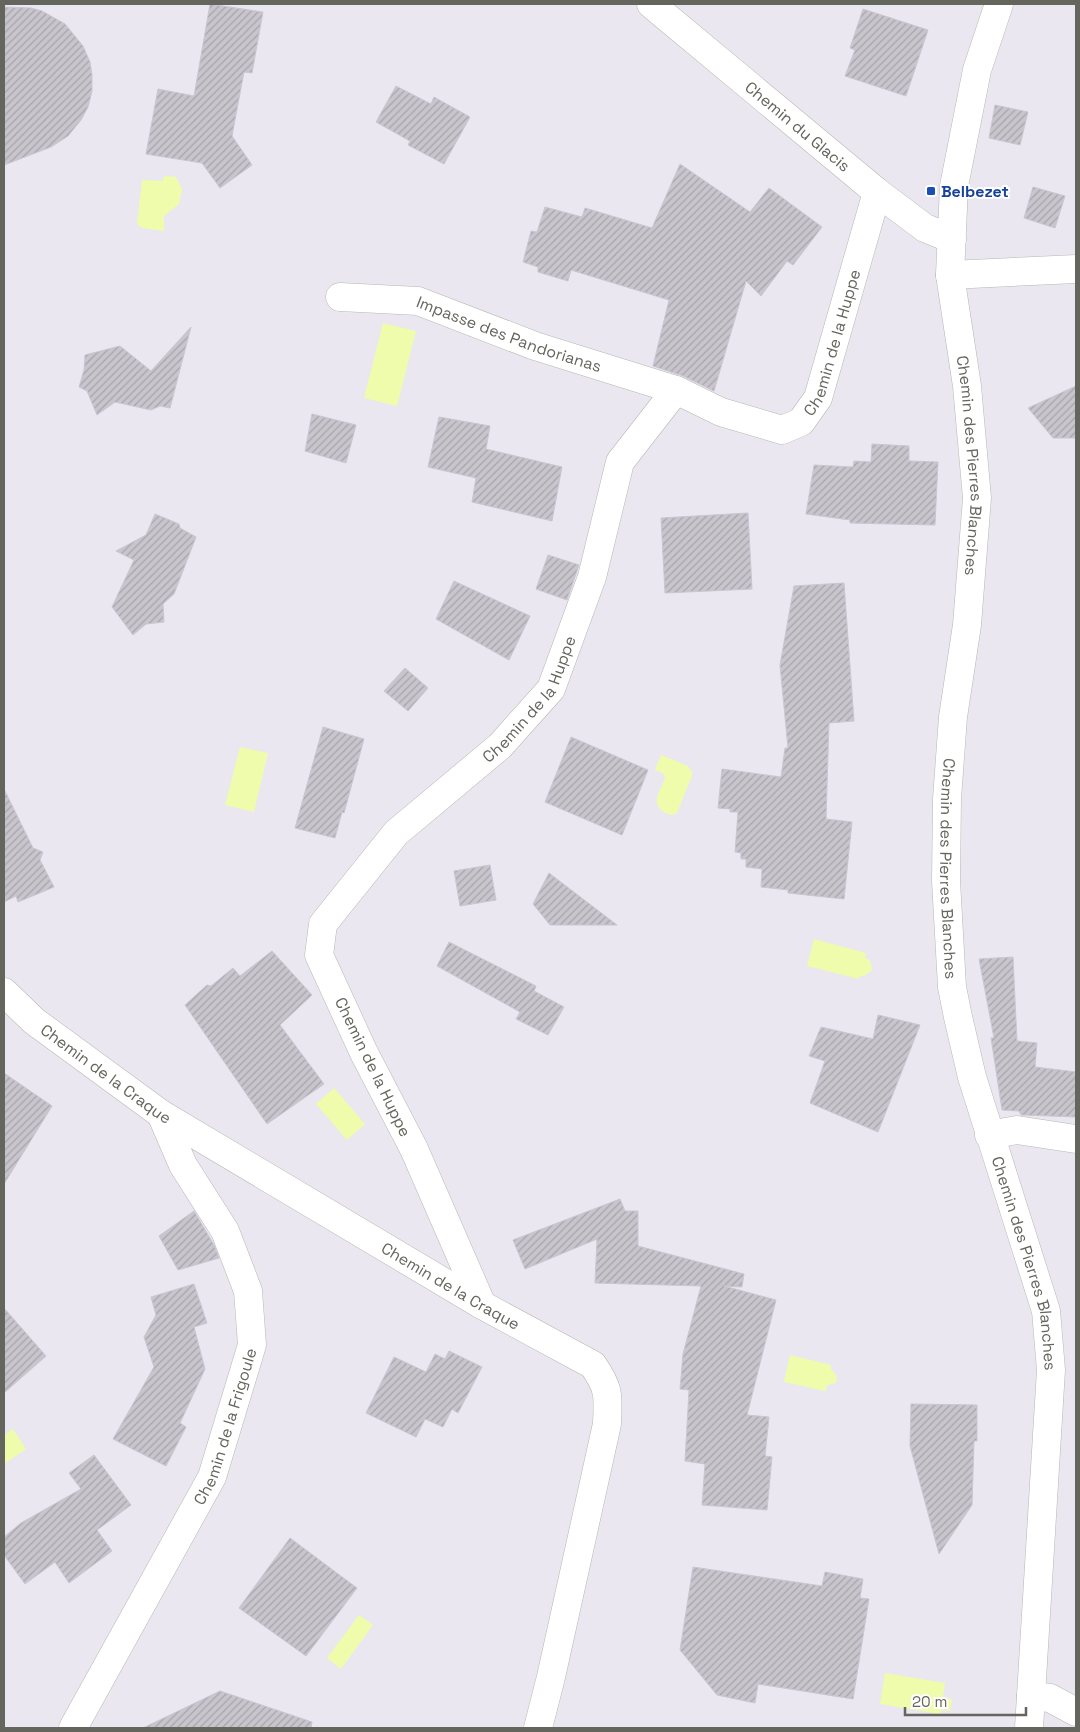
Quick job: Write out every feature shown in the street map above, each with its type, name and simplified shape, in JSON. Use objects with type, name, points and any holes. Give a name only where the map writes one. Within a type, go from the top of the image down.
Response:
[{"type":"street","name":"Chemin du Glacis","points":[[651,4],[877,192],[925,228],[952,239]]},
{"type":"street","name":"Chemin des Pierres Blanches","points":[[999,4],[977,70],[954,186],[950,275],[967,386],[977,498],[967,626],[953,717],[947,799],[946,882],[954,994],[972,1077],[1046,1311],[1051,1370],[1029,1728]]},
{"type":"street","name":"Chemin de la Huppe","points":[[482,1305],[414,1149],[364,1053],[319,955],[323,924],[396,833],[500,746],[551,689],[592,577],[620,462],[676,390],[721,412],[782,430],[801,422],[818,398],[877,192]]},
{"type":"street","points":[[950,275],[1076,269]]},
{"type":"street","name":"Impasse des Pandorianas","points":[[340,297],[418,301],[535,346],[676,390]]},
{"type":"street","name":"Chemin de la Craque","points":[[4,992],[34,1021],[161,1114],[482,1305],[593,1366],[608,1392],[607,1424],[538,1728]]},
{"type":"street","name":"Chemin de la Frigoule","points":[[73,1728],[212,1477],[252,1345],[248,1291],[225,1231],[183,1165],[161,1114]]},
{"type":"street","points":[[990,1136],[1017,1130],[1076,1139]]},
{"type":"street","points":[[1031,1696],[1050,1698],[1076,1712]]},
{"type":"shaded area","points":[[164,176],[176,177],[182,189],[179,204],[164,216],[164,231],[142,228],[137,224],[142,180],[163,181]]},
{"type":"shaded area","points":[[383,323],[416,331],[397,406],[364,398]]},
{"type":"shaded area","points":[[240,747],[268,753],[254,812],[225,805]]},
{"type":"shaded area","points":[[661,755],[688,766],[693,773],[677,813],[672,815],[661,810],[657,802],[657,797],[665,778],[663,773],[655,770]]},
{"type":"shaded area","points":[[814,939],[866,953],[865,958],[870,960],[872,970],[864,976],[860,976],[859,979],[807,966]]},
{"type":"shaded area","points":[[334,1088],[365,1124],[347,1140],[316,1104]]},
{"type":"shaded area","points":[[790,1355],[831,1365],[831,1369],[837,1376],[836,1383],[828,1385],[825,1391],[784,1382]]},
{"type":"shaded area","points":[[13,1429],[26,1449],[4,1464],[4,1435]]},
{"type":"shaded area","points":[[359,1615],[373,1625],[341,1669],[327,1658]]},
{"type":"shaded area","points":[[885,1673],[945,1683],[943,1697],[952,1699],[950,1711],[942,1710],[940,1714],[880,1704]]},
{"type":"building","points":[[210,4],[263,12],[252,73],[244,72],[232,136],[252,165],[220,188],[202,163],[146,154],[158,89],[194,96]]},
{"type":"building","points":[[4,7],[31,8],[42,11],[65,24],[83,46],[90,62],[92,91],[88,107],[81,120],[68,136],[51,147],[4,165]]},
{"type":"building","points":[[863,9],[928,30],[906,96],[845,76],[855,50],[850,48]]},
{"type":"building","points":[[396,86],[431,104],[434,97],[470,117],[444,164],[408,145],[410,141],[376,122]]},
{"type":"building","points":[[995,105],[1028,112],[1020,145],[989,138]]},
{"type":"building","points":[[680,164],[750,212],[769,188],[822,227],[793,265],[787,261],[761,296],[746,281],[714,391],[683,376],[653,366],[669,300],[571,270],[568,281],[538,272],[538,267],[523,262],[531,231],[537,232],[545,207],[582,217],[585,208],[652,228]]},
{"type":"building","points":[[1033,187],[1065,196],[1055,228],[1024,218]]},
{"type":"building","points":[[191,327],[170,408],[160,406],[151,410],[115,402],[97,415],[87,391],[79,387],[84,370],[85,355],[120,346],[151,371]]},
{"type":"building","points":[[1076,386],[1076,438],[1053,438],[1028,408]]},
{"type":"building","points":[[312,414],[356,425],[346,463],[305,451]]},
{"type":"building","points":[[439,417],[490,426],[486,449],[562,467],[552,521],[472,502],[476,478],[428,467]]},
{"type":"building","points":[[872,444],[909,446],[909,461],[938,462],[935,525],[850,523],[850,520],[806,514],[814,465],[853,467],[854,461],[871,462]]},
{"type":"building","points":[[748,513],[752,589],[665,593],[661,518]]},
{"type":"building","points":[[155,514],[179,524],[180,528],[196,537],[174,594],[163,604],[164,622],[146,624],[133,635],[112,607],[134,560],[116,551],[146,535]]},
{"type":"building","points":[[548,555],[579,565],[567,600],[536,589]]},
{"type":"building","points":[[454,581],[530,616],[509,660],[436,619]]},
{"type":"building","points":[[844,583],[854,721],[829,723],[826,819],[852,822],[844,899],[788,893],[788,890],[761,887],[762,869],[746,867],[746,859],[741,859],[741,853],[735,852],[738,812],[730,812],[730,809],[718,808],[722,769],[781,777],[785,748],[788,748],[780,665],[794,586]]},
{"type":"building","points":[[405,668],[428,688],[408,711],[384,691]]},
{"type":"building","points":[[323,727],[364,739],[344,813],[342,812],[335,838],[295,828]]},
{"type":"building","points":[[571,737],[648,770],[622,835],[545,802]]},
{"type":"building","points":[[4,789],[33,848],[43,852],[40,860],[54,887],[18,902],[16,896],[4,902]]},
{"type":"building","points":[[490,865],[496,900],[460,906],[454,871]]},
{"type":"building","points":[[549,873],[617,925],[550,925],[533,904]]},
{"type":"building","points":[[449,942],[536,986],[534,991],[564,1007],[548,1035],[516,1019],[520,1012],[437,966]]},
{"type":"building","points":[[272,951],[312,995],[280,1025],[324,1084],[267,1124],[185,1005],[207,985],[211,986],[233,968],[240,976]]},
{"type":"building","points":[[1013,957],[1017,1041],[1037,1043],[1035,1067],[1076,1072],[1076,1117],[1021,1115],[1019,1111],[1002,1110],[991,1038],[994,1038],[979,959]]},
{"type":"building","points":[[878,1015],[920,1025],[878,1132],[810,1103],[825,1061],[809,1056],[821,1027],[873,1039]]},
{"type":"building","points":[[4,1073],[52,1106],[4,1184]]},
{"type":"building","points":[[620,1199],[625,1211],[638,1211],[638,1246],[744,1274],[742,1287],[724,1286],[776,1300],[747,1415],[769,1417],[765,1456],[772,1457],[767,1510],[702,1505],[705,1464],[685,1461],[689,1390],[680,1389],[683,1354],[701,1286],[595,1283],[597,1239],[525,1269],[513,1240]]},
{"type":"building","points":[[194,1211],[214,1245],[219,1258],[178,1270],[159,1236]]},
{"type":"building","points":[[194,1284],[207,1323],[194,1327],[205,1369],[180,1423],[186,1427],[166,1466],[113,1439],[154,1367],[144,1337],[156,1315],[151,1297]]},
{"type":"building","points":[[4,1308],[46,1356],[4,1393]]},
{"type":"building","points":[[449,1351],[482,1367],[458,1413],[452,1409],[443,1427],[425,1419],[416,1437],[366,1413],[394,1357],[426,1372],[435,1354],[445,1359]]},
{"type":"building","points":[[911,1404],[977,1405],[977,1441],[974,1441],[972,1505],[939,1554],[910,1446]]},
{"type":"building","points":[[94,1455],[131,1505],[97,1530],[112,1551],[69,1583],[55,1562],[25,1584],[4,1555],[4,1537],[21,1523],[81,1489],[69,1473]]},
{"type":"building","points":[[290,1538],[357,1588],[306,1656],[239,1608]]},
{"type":"building","points":[[693,1567],[822,1586],[825,1572],[863,1579],[860,1598],[869,1599],[853,1699],[758,1684],[755,1703],[717,1695],[680,1650]]},
{"type":"building","points":[[220,1691],[312,1722],[311,1728],[143,1728]]},
{"type":"place","name":"Belbezet","points":[[931,191]]}]
